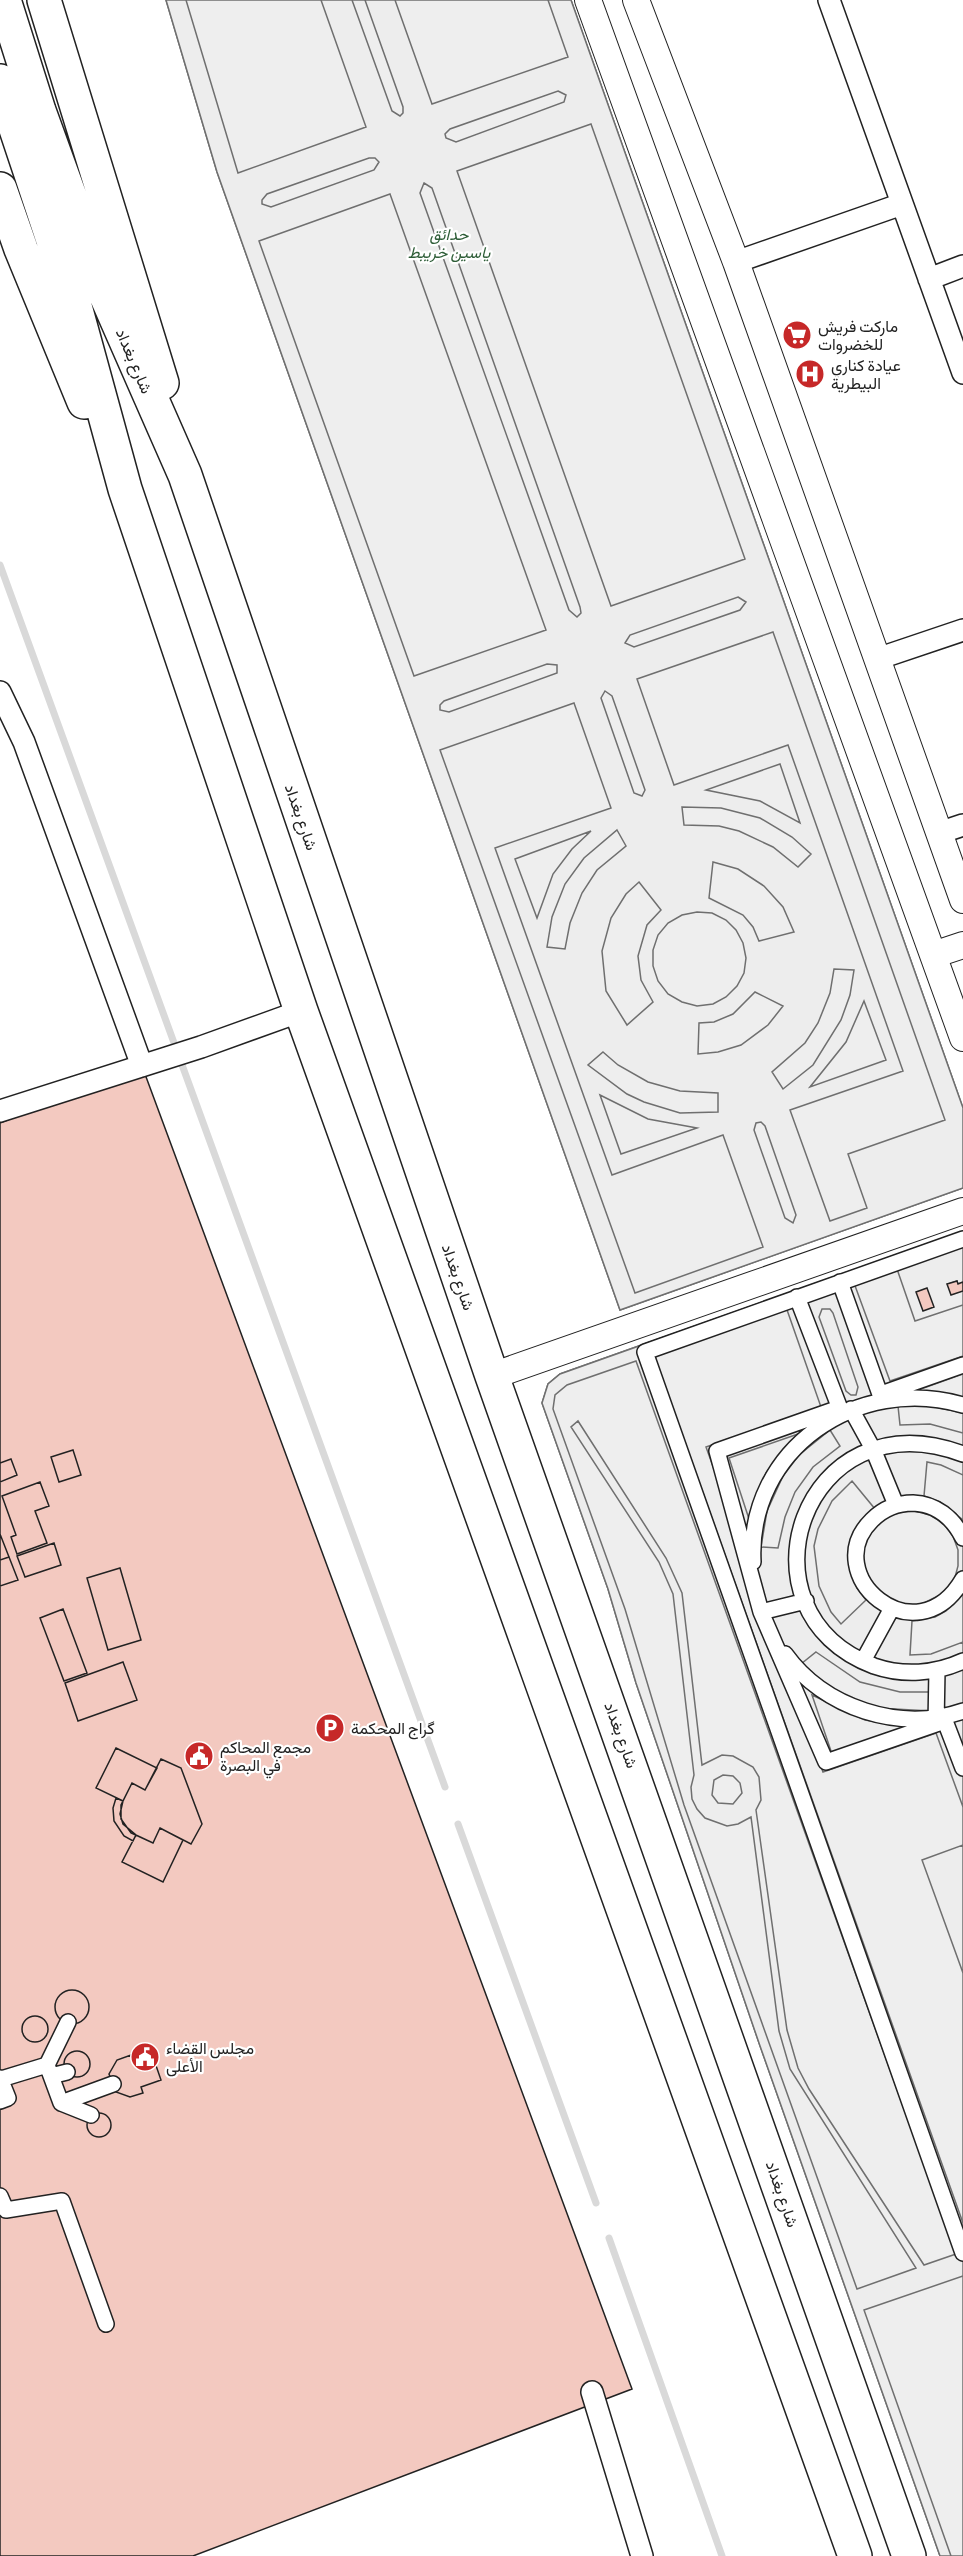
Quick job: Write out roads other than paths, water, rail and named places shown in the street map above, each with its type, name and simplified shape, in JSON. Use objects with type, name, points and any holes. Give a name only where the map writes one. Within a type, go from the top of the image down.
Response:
[{"type":"highway","name":"شارع بغداد","points":[[4,0],[26,115],[125,489],[301,1011],[855,2556]]},
{"type":"highway","points":[[44,0],[165,392],[185,475]]},
{"type":"highway","name":"شارع بغداد","points":[[0,81],[26,115],[185,475],[492,1376],[909,2556]]},
{"type":"highway","points":[[0,189],[56,337],[125,489]]},
{"type":"street","points":[[588,0],[963,1038]]},
{"type":"street","points":[[636,0],[736,262],[963,900]]},
{"type":"street","points":[[829,0],[963,373]]},
{"type":"street","points":[[736,262],[902,204]]},
{"type":"street","points":[[929,279],[963,266]]},
{"type":"street","points":[[878,659],[963,630]]},
{"type":"street","points":[[0,692],[24,742],[142,1066]]},
{"type":"street","points":[[939,833],[963,825]]},
{"type":"street","points":[[933,955],[963,945]]},
{"type":"street","points":[[0,1112],[201,1047],[301,1011]]},
{"type":"street","points":[[492,1376],[963,1211]]},
{"type":"street","points":[[963,1239],[645,1352],[963,2253]]},
{"type":"street","points":[[840,1282],[881,1397]]},
{"type":"street","points":[[797,1297],[844,1410],[873,1449],[896,1505]]},
{"type":"street","points":[[963,1365],[844,1410],[717,1451],[761,1612],[826,1762],[963,1711]]},
{"type":"street","points":[[881,1397],[915,1396],[963,1405]]},
{"type":"street","points":[[844,1410],[806,1437],[784,1460],[768,1487],[757,1517],[752,1549],[753,1581],[761,1612],[774,1640],[792,1664],[815,1685],[840,1702],[869,1713],[899,1719],[945,1721],[963,1768]]},
{"type":"street","points":[[963,1454],[920,1442],[897,1443],[873,1449],[836,1471],[820,1487],[808,1507],[800,1528],[796,1550],[797,1573],[806,1601],[826,1634],[843,1650],[884,1669],[906,1672],[937,1670],[963,1661]]},
{"type":"street","points":[[963,1538],[950,1518],[939,1510],[914,1503],[896,1505],[878,1515],[868,1524],[858,1549],[860,1575],[866,1587],[874,1598],[892,1608],[911,1613],[937,1607],[948,1600],[963,1579]]},
{"type":"street","points":[[761,1612],[806,1601]]},
{"type":"street","points":[[863,1661],[892,1608]]},
{"type":"street","points":[[936,1721],[937,1670]]},
{"type":"street","points":[[68,2022],[51,2041],[49,2071],[61,2103],[91,2115]]},
{"type":"street","points":[[0,2101],[8,2098],[0,2078],[49,2071],[67,2072]]},
{"type":"street","points":[[61,2103],[113,2084]]},
{"type":"street","points":[[0,2196],[6,2210],[62,2201],[106,2324]]},
{"type":"street","points":[[592,2392],[642,2556]]},
{"type":"waterway","points":[[0,565],[445,1787]]},
{"type":"waterway","points":[[458,1824],[596,2203]]},
{"type":"waterway","points":[[609,2238],[722,2556]]},
{"type":"place","name":"ماركت فريش للخضروات","points":[[797,335]]},
{"type":"place","name":"عيادة كناري البيطرية","points":[[810,374]]},
{"type":"place","name":"گراج المحكمة","points":[[330,1728]]},
{"type":"place","name":"مجمع المحاكم في البصرة","points":[[199,1756]]},
{"type":"place","name":"مجلس القضاء الأعلى","points":[[145,2057]]},
{"type":"park label","name":"حدائق ياسين خريبط","points":[[449,243]]}]
